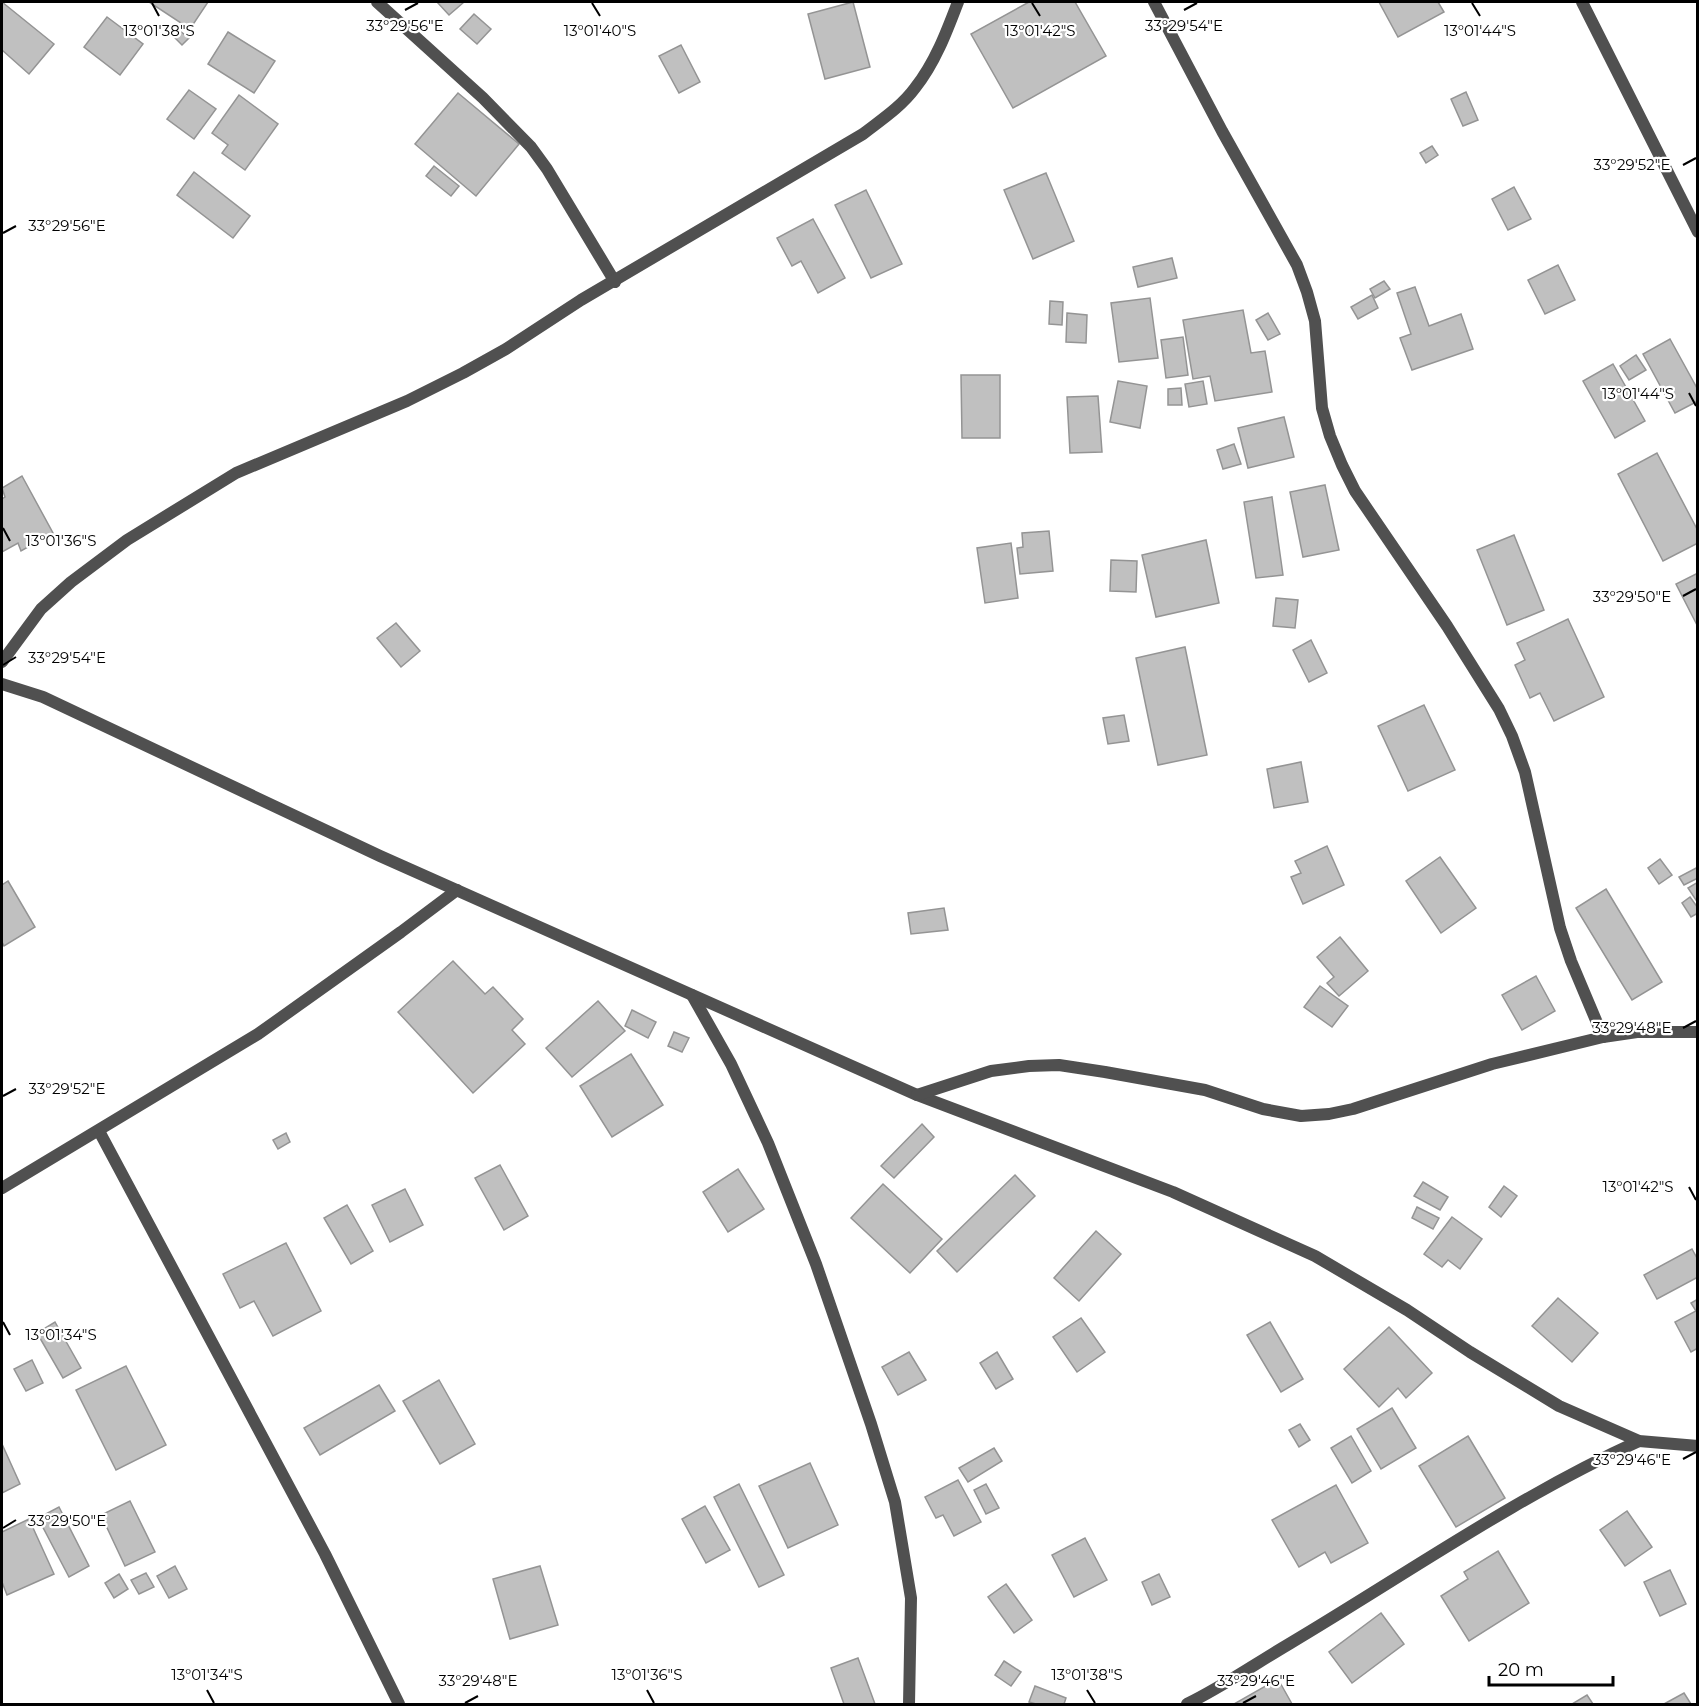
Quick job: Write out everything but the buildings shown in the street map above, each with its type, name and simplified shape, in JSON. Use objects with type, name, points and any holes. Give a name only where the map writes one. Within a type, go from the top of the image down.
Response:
[{"type":"street","points":[[377,2],[483,98],[531,147],[547,169],[615,282]]},
{"type":"street","points":[[2,662],[41,609],[71,582],[127,540],[236,473],[407,401],[463,373],[506,349],[581,300],[863,134],[896,109],[916,87],[944,38],[958,2]]},
{"type":"street","points":[[1154,2],[1222,131],[1297,265],[1315,321],[1322,408],[1342,465],[1355,491],[1447,626],[1512,736],[1526,772],[1560,928],[1571,961],[1603,1037]]},
{"type":"street","points":[[1582,2],[1698,232]]},
{"type":"street","points":[[2,684],[43,697],[370,852],[917,1095],[1173,1192],[1315,1256],[1407,1310],[1470,1352],[1559,1406],[1639,1441],[1698,1446]]},
{"type":"street","points":[[2,1188],[258,1034],[329,985],[457,890]]},
{"type":"street","points":[[692,995],[731,1064],[781,1176],[820,1274],[895,1502],[911,1598],[909,1704]]},
{"type":"street","points":[[917,1095],[990,1071],[1059,1065],[1204,1090],[1263,1109],[1301,1116],[1329,1114],[1492,1064],[1603,1037],[1637,1032],[1698,1032]]},
{"type":"street","points":[[99,1131],[325,1554],[399,1704]]},
{"type":"street","points":[[1187,1704],[1569,1474],[1639,1441]]}]
